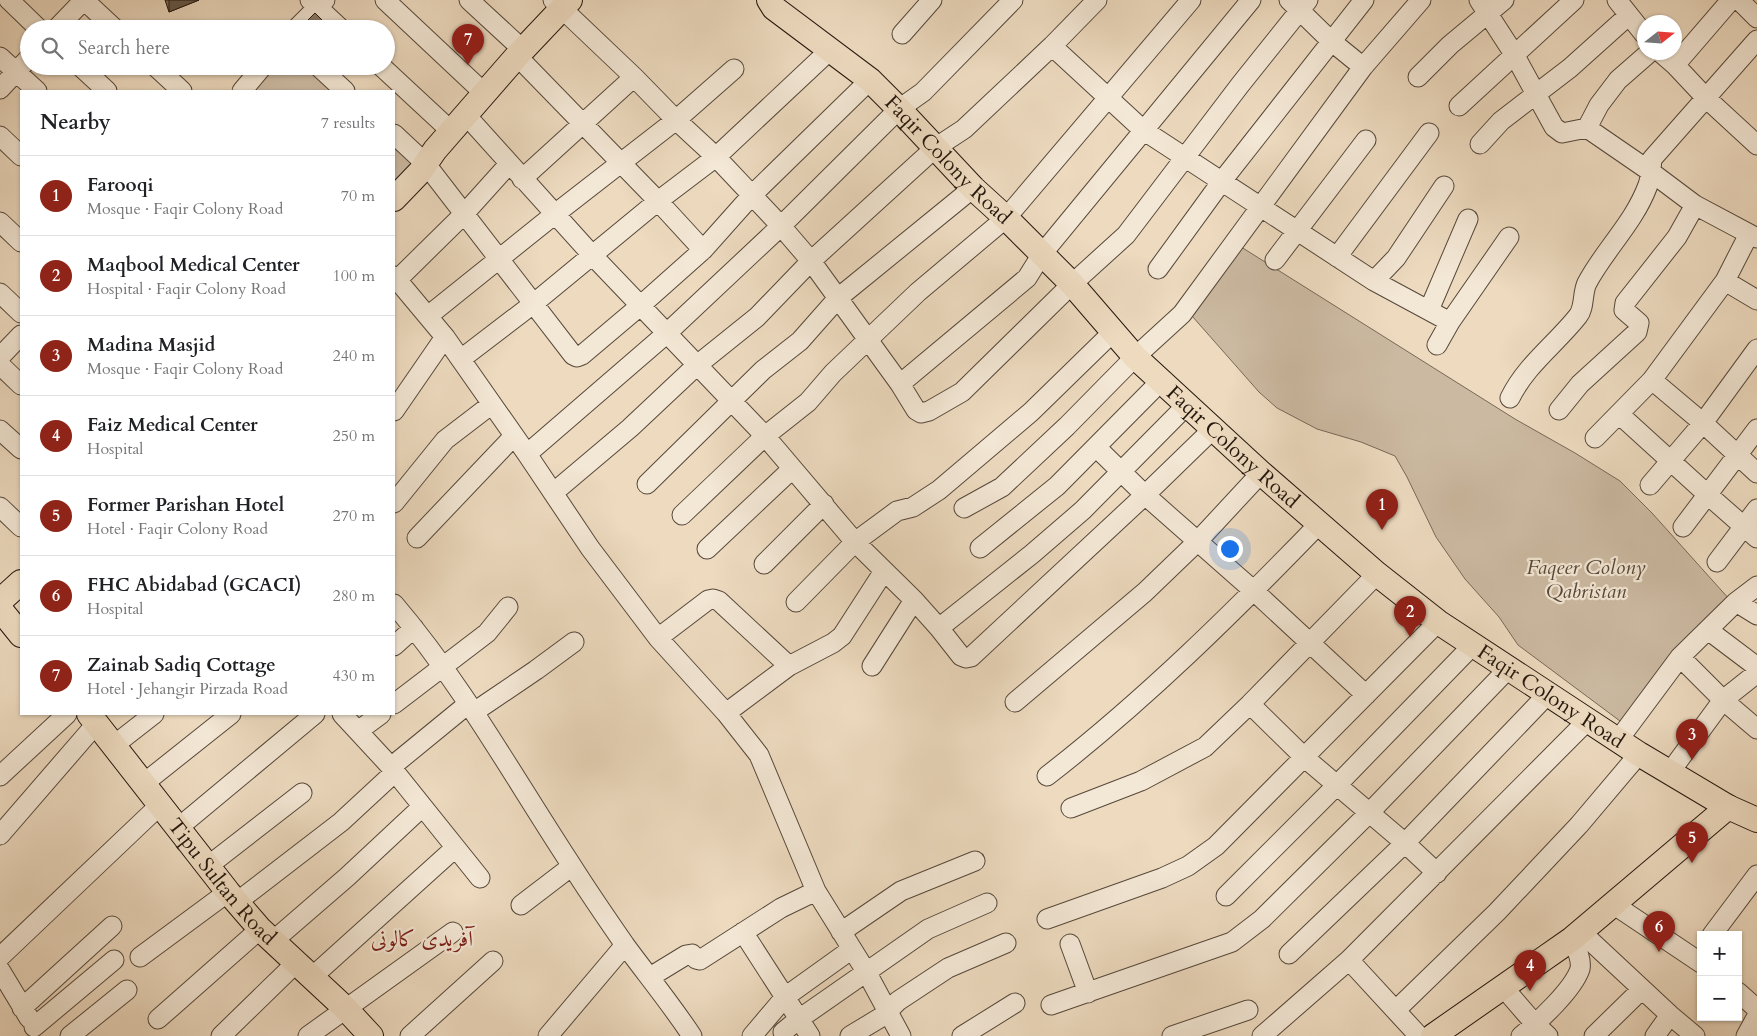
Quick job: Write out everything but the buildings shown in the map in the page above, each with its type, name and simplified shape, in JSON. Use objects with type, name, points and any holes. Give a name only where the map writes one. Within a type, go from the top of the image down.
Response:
[{"type":"main road","name":"Faqir Colony Road","points":[[769,0],[774,8],[870,80],[973,188],[1072,284],[1134,356],[1213,429],[1377,574],[1438,622],[1639,754],[1728,808],[1757,820]]},
{"type":"main road","points":[[395,198],[420,172],[425,163],[458,123],[562,3]]},
{"type":"main road","points":[[0,601],[20,583]]},
{"type":"main road","points":[[0,609],[20,634]]},
{"type":"main road","name":"Tipu Sultan Road","points":[[92,719],[232,897],[266,935],[345,1008],[371,1036]]},
{"type":"main road","points":[[1433,1036],[1576,936],[1728,808]]},
{"type":"street","points":[[9,0],[30,20]]},
{"type":"street","points":[[65,20],[84,0],[105,20]]},
{"type":"street","points":[[385,0],[484,93]]},
{"type":"street","points":[[469,0],[520,52],[583,123],[703,250]]},
{"type":"street","points":[[902,34],[932,0]]},
{"type":"street","points":[[527,454],[666,334],[781,226],[899,109],[923,92],[1013,0]]},
{"type":"street","points":[[553,492],[630,428],[696,366],[757,317],[811,261],[934,148],[964,129],[1052,46],[1097,0]]},
{"type":"street","points":[[682,515],[765,436],[808,402],[833,373],[918,292],[1006,218],[1190,0]]},
{"type":"street","points":[[900,384],[1027,278],[1042,254],[1251,0]]},
{"type":"street","points":[[1158,269],[1222,181],[1364,0]]},
{"type":"street","points":[[964,508],[1002,487],[1067,426],[1134,356],[1182,314],[1364,67],[1421,0]]},
{"type":"street","points":[[1418,76],[1450,45],[1484,6],[1504,0]]},
{"type":"street","points":[[1459,106],[1574,0]]},
{"type":"street","points":[[1617,0],[1637,25]]},
{"type":"street","points":[[1675,65],[1731,0]]},
{"type":"street","points":[[1738,0],[1757,18]]},
{"type":"street","points":[[303,20],[318,2],[333,20]]},
{"type":"street","points":[[562,3],[676,120],[716,157],[781,226],[811,261],[900,384],[916,410],[921,412],[929,411],[962,392],[1072,284],[1126,235],[1299,3],[1331,41],[1364,67]]},
{"type":"street","points":[[1484,6],[1514,54],[1554,127],[1562,133],[1587,128],[1652,172],[1695,205],[1753,236],[1725,281],[1652,380],[1595,438]]},
{"type":"street","points":[[1480,144],[1500,121],[1570,68],[1629,15]]},
{"type":"street","points":[[1510,398],[1529,368],[1582,310],[1586,284],[1634,214],[1648,185],[1652,172],[1652,159],[1757,40]]},
{"type":"street","points":[[1052,46],[1144,130],[1184,158],[1222,181],[1374,282],[1450,322]]},
{"type":"street","points":[[461,359],[533,304],[658,201],[716,157],[830,50]]},
{"type":"street","points":[[0,57],[37,90]]},
{"type":"street","points":[[1587,128],[1599,105],[1618,80],[1641,60]]},
{"type":"street","points":[[1669,60],[1706,98],[1757,145]]},
{"type":"street","points":[[0,89],[20,68]]},
{"type":"street","points":[[428,316],[676,120],[734,69]]},
{"type":"street","points":[[90,75],[106,90]]},
{"type":"street","points":[[165,75],[181,90]]},
{"type":"street","points":[[243,90],[255,75]]},
{"type":"street","points":[[328,75],[345,90]]},
{"type":"street","points":[[393,75],[510,164],[666,334],[765,436],[855,542],[940,628],[960,656],[970,657],[1145,495],[1213,429]]},
{"type":"street","points":[[522,179],[634,77]]},
{"type":"street","points":[[395,135],[425,163],[533,304],[573,355],[577,357],[582,355],[640,306],[703,250],[752,195],[870,80]]},
{"type":"street","points":[[1337,258],[1429,133]]},
{"type":"street","points":[[0,136],[20,155]]},
{"type":"street","points":[[1275,260],[1366,140]]},
{"type":"street","points":[[510,164],[464,214],[395,278],[446,337],[590,548],[658,638],[726,713],[759,755],[816,891],[867,973],[901,1036]]},
{"type":"street","points":[[1374,282],[1396,258],[1444,186]]},
{"type":"street","points":[[647,484],[763,370],[800,342],[838,298],[973,188]]},
{"type":"street","points":[[1559,410],[1580,384],[1637,332],[1639,323],[1626,314],[1624,310],[1625,303],[1677,237],[1695,205]]},
{"type":"street","points":[[1429,310],[1468,219]]},
{"type":"street","points":[[0,222],[20,241]]},
{"type":"street","points":[[1437,345],[1450,322],[1508,237]]},
{"type":"street","points":[[1725,281],[1757,300]]},
{"type":"street","points":[[0,293],[20,312]]},
{"type":"street","points":[[796,602],[855,542],[897,510],[913,508],[939,490],[1031,412],[1113,332]]},
{"type":"street","points":[[0,357],[20,336]]},
{"type":"street","points":[[395,410],[446,337]]},
{"type":"street","points":[[1650,485],[1703,423],[1757,349]]},
{"type":"street","points":[[0,365],[20,384]]},
{"type":"street","points":[[1652,380],[1703,423],[1757,473]]},
{"type":"street","points":[[980,548],[1057,486],[1161,381]]},
{"type":"street","points":[[395,502],[445,440],[492,404]]},
{"type":"street","points":[[940,628],[1083,510],[1187,405]]},
{"type":"street","points":[[1619,414],[1750,532]]},
{"type":"street","points":[[1683,527],[1757,429]]},
{"type":"street","points":[[0,430],[20,448]]},
{"type":"street","points":[[417,538],[514,436]]},
{"type":"street","points":[[1096,447],[1145,495],[1254,591],[1366,695]]},
{"type":"street","points":[[707,549],[792,469]]},
{"type":"street","points":[[1015,702],[1145,592],[1197,542],[1261,472]]},
{"type":"street","points":[[764,564],[824,504]]},
{"type":"street","points":[[0,507],[20,526]]},
{"type":"street","points":[[1717,562],[1750,532],[1757,509]]},
{"type":"street","points":[[1047,776],[1160,681],[1254,591],[1320,523]]},
{"type":"street","points":[[726,713],[789,666],[833,643],[842,636],[884,571]]},
{"type":"street","points":[[1071,808],[1141,781],[1205,747],[1250,704],[1377,574]]},
{"type":"street","points":[[1618,740],[1680,657],[1736,602],[1757,586]]},
{"type":"street","points":[[658,638],[708,600],[719,600],[789,666]]},
{"type":"street","points":[[872,666],[914,600]]},
{"type":"street","points":[[1736,602],[1757,615]]},
{"type":"street","points":[[395,605],[414,628],[490,734],[572,866],[692,1036]]},
{"type":"street","points":[[395,703],[487,632],[508,607]]},
{"type":"street","points":[[1047,919],[1162,878],[1188,866],[1216,846],[1438,622]]},
{"type":"street","points":[[395,645],[414,628]]},
{"type":"street","points":[[1708,630],[1757,667]]},
{"type":"street","points":[[140,957],[341,822],[393,770],[471,708],[536,670],[574,642]]},
{"type":"street","points":[[1226,896],[1473,645]]},
{"type":"street","points":[[1680,657],[1723,700],[1757,729]]},
{"type":"street","points":[[1052,1005],[1232,942],[1262,919],[1370,812],[1509,668]]},
{"type":"street","points":[[1670,772],[1723,700],[1757,673]]},
{"type":"street","points":[[1289,954],[1405,842],[1548,694]]},
{"type":"street","points":[[1250,704],[1304,758],[1405,842],[1438,873]]},
{"type":"street","points":[[0,776],[67,715]]},
{"type":"street","points":[[113,746],[153,715]]},
{"type":"street","points":[[143,784],[230,715]]},
{"type":"street","points":[[178,828],[315,715]]},
{"type":"street","points":[[343,715],[393,770],[480,878]]},
{"type":"street","points":[[358,731],[380,715]]},
{"type":"street","points":[[0,834],[92,719]]},
{"type":"street","points":[[1262,1036],[1349,960],[1438,873],[1588,720]]},
{"type":"street","points":[[1396,1010],[1504,905],[1579,825],[1639,754]]},
{"type":"street","points":[[208,866],[302,793]]},
{"type":"street","points":[[0,956],[160,805]]},
{"type":"street","points":[[158,1019],[266,935],[347,877],[422,807]]},
{"type":"street","points":[[221,1036],[455,848]]},
{"type":"street","points":[[841,932],[901,891],[974,861]]},
{"type":"street","points":[[521,905],[572,866]]},
{"type":"street","points":[[1715,931],[1757,875]]},
{"type":"street","points":[[650,977],[686,955],[692,954],[696,960],[700,960],[782,908],[816,891]]},
{"type":"street","points":[[783,1032],[928,929],[987,903]]},
{"type":"street","points":[[1613,904],[1697,956]]},
{"type":"street","points":[[22,1008],[112,926]]},
{"type":"street","points":[[308,1036],[453,932]]},
{"type":"street","points":[[743,932],[810,1036]]},
{"type":"street","points":[[1576,936],[1642,988],[1695,1036]]},
{"type":"street","points":[[1503,987],[1535,1032],[1572,985],[1580,968],[1576,936]]},
{"type":"street","points":[[850,1036],[888,1013],[898,1001],[948,968],[1006,943]]},
{"type":"street","points":[[1070,944],[1088,993]]},
{"type":"street","points":[[548,1036],[626,945]]},
{"type":"street","points":[[752,1036],[785,997],[852,949]]},
{"type":"street","points":[[0,970],[37,1032],[114,960]]},
{"type":"street","points":[[1349,960],[1419,1036]]},
{"type":"street","points":[[410,1036],[493,962]]},
{"type":"street","points":[[1594,1036],[1642,988]]},
{"type":"street","points":[[70,1036],[127,990]]},
{"type":"street","points":[[1742,996],[1757,1009]]},
{"type":"street","points":[[962,1036],[1015,1003]]},
{"type":"street","points":[[1172,1036],[1248,1010]]},
{"type":"street","points":[[1655,1036],[1670,1015]]},
{"type":"street","points":[[1746,1036],[1757,1016]]},
{"type":"green space","points":[[260,75],[318,75],[336,90],[246,90]]},
{"type":"green space","points":[[395,143],[420,165],[395,192]]},
{"type":"green space","name":"Faqeer Colony Qabristan","points":[[1238,245],[1515,419],[1620,481],[1652,513],[1730,600],[1624,724],[1518,645],[1499,617],[1465,579],[1436,537],[1395,456],[1361,442],[1317,429],[1277,408],[1259,392],[1192,316]]},
{"type":"place","name":"Zainab Sadiq Cottage","points":[[468,65]]},
{"type":"place","name":"Farooqi","points":[[1382,530]]},
{"type":"place","name":"Maqbool Medical Center","points":[[1410,637]]},
{"type":"place","name":"Madina Masjid","points":[[1692,760]]},
{"type":"place","name":"Former Parishan Hotel","points":[[1692,863]]},
{"type":"place","name":"FHC Abidabad (GCACI)","points":[[1659,952]]},
{"type":"place","name":"Faiz Medical Center","points":[[1530,991]]},
{"type":"district","name":"آفریدی کالونی","points":[[422,939]]}]
